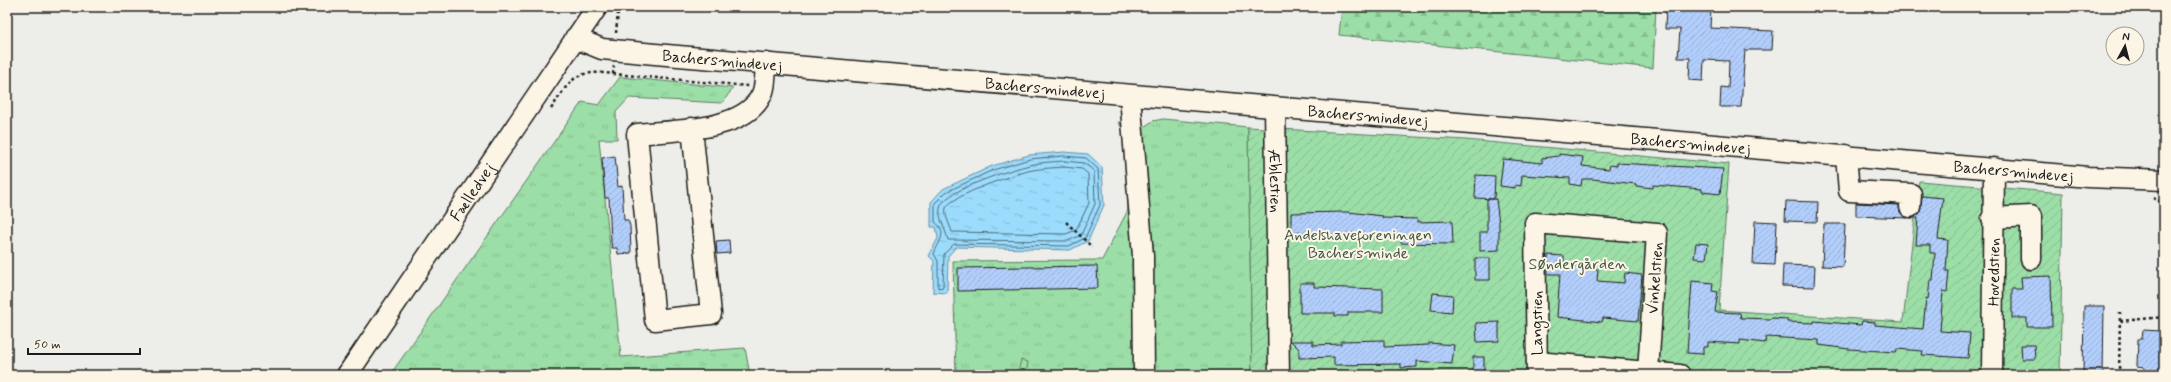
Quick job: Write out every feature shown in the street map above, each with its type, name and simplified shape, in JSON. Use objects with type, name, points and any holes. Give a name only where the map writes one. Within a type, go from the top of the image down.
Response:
[{"type":"street","name":"Fælledvej","points":[[347,375],[597,7]]},
{"type":"street","name":"Bachersmindevej","points":[[575,38],[594,47],[615,51],[1130,96],[1846,155],[2088,177],[2164,180]]},
{"type":"street","points":[[692,128],[711,314],[655,320],[637,134],[724,124],[753,108],[762,95],[766,63]]},
{"type":"street","points":[[1130,96],[1143,256],[1144,375]]},
{"type":"street","name":"Æblestien","points":[[1275,108],[1278,375]]},
{"type":"street","points":[[1846,155],[1849,191],[1911,194],[1910,208]]},
{"type":"street","name":"Hovedstien","points":[[1992,375],[1992,218],[1994,168]]},
{"type":"street","points":[[1992,218],[2031,216],[2031,259]]},
{"type":"street","name":"Langstien","points":[[1536,223],[1537,369]]},
{"type":"street","name":"Vinkelstien","points":[[1536,223],[1657,233],[1648,372]]},
{"type":"street","points":[[1537,369],[1648,372],[1680,375]]},
{"type":"path","points":[[550,110],[568,84],[578,75],[589,72],[613,74],[617,21],[620,7]]},
{"type":"path","points":[[1066,222],[1092,247]]},
{"type":"path","points":[[2119,375],[2120,313]]},
{"type":"path","points":[[2120,320],[2164,317]]},
{"type":"green space","points":[[1342,7],[1656,7],[1653,68],[1339,35]]},
{"type":"green space","points":[[620,77],[733,88],[722,103],[629,98],[616,112],[617,139],[599,139],[621,357],[745,348],[750,375],[390,375],[582,102],[599,105]]},
{"type":"green space","points":[[1163,119],[1248,127],[1252,375],[956,375],[953,261],[1102,260],[1128,210],[1126,134],[1118,122],[1145,126],[1153,121]]},
{"type":"green space","name":"Søndergården","points":[[1248,127],[1466,140],[1729,164],[1719,310],[1903,322],[1919,181],[2063,193],[2060,375],[1252,375]]},
{"type":"green space","points":[[1021,360],[1028,362],[1026,375],[1017,375]]},
{"type":"water","points":[[1064,152],[1088,154],[1102,167],[1104,205],[1088,241],[1070,250],[956,247],[948,256],[947,293],[933,292],[934,261],[929,256],[938,238],[936,227],[931,227],[931,202],[943,189],[992,166],[1029,155]]},
{"type":"building","points":[[1666,7],[1711,9],[1710,28],[1773,31],[1772,50],[1745,50],[1741,107],[1720,107],[1721,87],[1728,88],[1729,61],[1704,60],[1703,81],[1689,80],[1690,58],[1678,58],[1680,29],[1665,29]]},
{"type":"building","points":[[1559,154],[1583,157],[1582,166],[1609,169],[1610,165],[1617,166],[1617,163],[1723,169],[1720,194],[1702,192],[1702,189],[1653,185],[1653,188],[1636,186],[1636,184],[1592,179],[1582,179],[1581,186],[1570,184],[1570,178],[1522,175],[1521,186],[1515,185],[1515,188],[1500,186],[1503,159],[1542,163],[1542,158],[1559,156]]},
{"type":"building","points":[[615,156],[618,187],[622,186],[624,220],[628,220],[630,226],[631,253],[618,254],[617,248],[612,248],[611,242],[609,198],[605,198],[602,158]]},
{"type":"building","points":[[1476,175],[1495,176],[1494,199],[1475,198]]},
{"type":"building","points":[[1922,196],[1943,198],[1938,239],[1948,240],[1946,271],[1949,271],[1947,292],[1943,291],[1940,331],[1970,333],[1968,358],[1922,355],[1923,351],[1897,349],[1896,352],[1849,349],[1819,345],[1819,340],[1766,337],[1765,343],[1740,340],[1740,344],[1708,342],[1708,347],[1703,347],[1703,354],[1687,353],[1692,281],[1713,283],[1712,291],[1718,292],[1715,312],[1740,313],[1741,318],[1772,318],[1787,319],[1787,322],[1814,323],[1814,321],[1861,325],[1862,321],[1875,322],[1875,325],[1923,329],[1926,298],[1928,299],[1930,280],[1933,280],[1935,253],[1930,253],[1930,245],[1916,245],[1918,218],[1911,218],[1920,213]]},
{"type":"building","points":[[1487,199],[1496,199],[1499,224],[1499,250],[1480,251],[1480,232],[1487,232]]},
{"type":"building","points":[[1786,201],[1818,202],[1817,222],[1785,221]]},
{"type":"building","points":[[1856,203],[1899,205],[1900,212],[1908,218],[1856,216]]},
{"type":"building","points":[[1348,212],[1383,216],[1382,218],[1418,219],[1418,222],[1452,221],[1453,244],[1401,243],[1401,238],[1348,233],[1348,235],[1329,236],[1329,232],[1291,233],[1291,213]]},
{"type":"building","points":[[1755,221],[1777,222],[1775,265],[1753,264]]},
{"type":"building","points":[[1824,224],[1845,224],[1843,267],[1822,266]]},
{"type":"building","points":[[729,240],[730,253],[717,254],[716,241]]},
{"type":"building","points":[[1696,243],[1708,244],[1706,259],[1694,258]]},
{"type":"building","points":[[1548,255],[1564,256],[1564,266],[1598,269],[1597,281],[1624,283],[1625,273],[1642,275],[1638,321],[1603,318],[1602,322],[1557,317],[1560,274],[1548,274]]},
{"type":"building","points":[[1475,258],[1490,258],[1490,280],[1475,280]]},
{"type":"building","points":[[1783,265],[1815,266],[1814,287],[1782,286]]},
{"type":"building","points":[[1097,266],[1098,288],[958,291],[958,268]]},
{"type":"building","points":[[2051,276],[2052,327],[2027,327],[2027,318],[2012,318],[2012,289],[2022,289],[2021,277]]},
{"type":"building","points":[[1300,283],[1314,283],[1314,287],[1383,289],[1383,312],[1348,312],[1348,316],[1335,316],[1335,313],[1300,313]]},
{"type":"building","points":[[1433,293],[1453,295],[1452,312],[1431,310]]},
{"type":"building","points":[[2084,306],[2104,306],[2103,375],[2083,375]]},
{"type":"building","points":[[1499,322],[1499,341],[1477,342],[1476,323]]},
{"type":"building","points":[[2143,330],[2161,331],[2160,375],[2144,375],[2144,367],[2137,366],[2138,339],[2142,339]]},
{"type":"building","points":[[1384,340],[1384,347],[1429,345],[1429,343],[1454,345],[1452,364],[1417,361],[1417,367],[1401,368],[1401,364],[1334,365],[1334,357],[1299,358],[1299,349],[1291,341],[1313,341],[1313,345],[1341,344],[1341,341]]},
{"type":"building","points":[[2021,345],[2034,345],[2035,359],[2022,359]]},
{"type":"building","points":[[1473,357],[1484,357],[1484,375],[1473,375]]},
{"type":"park label","name":"Andelshaveforeningen Bachersminde","points":[[1358,243]]}]
